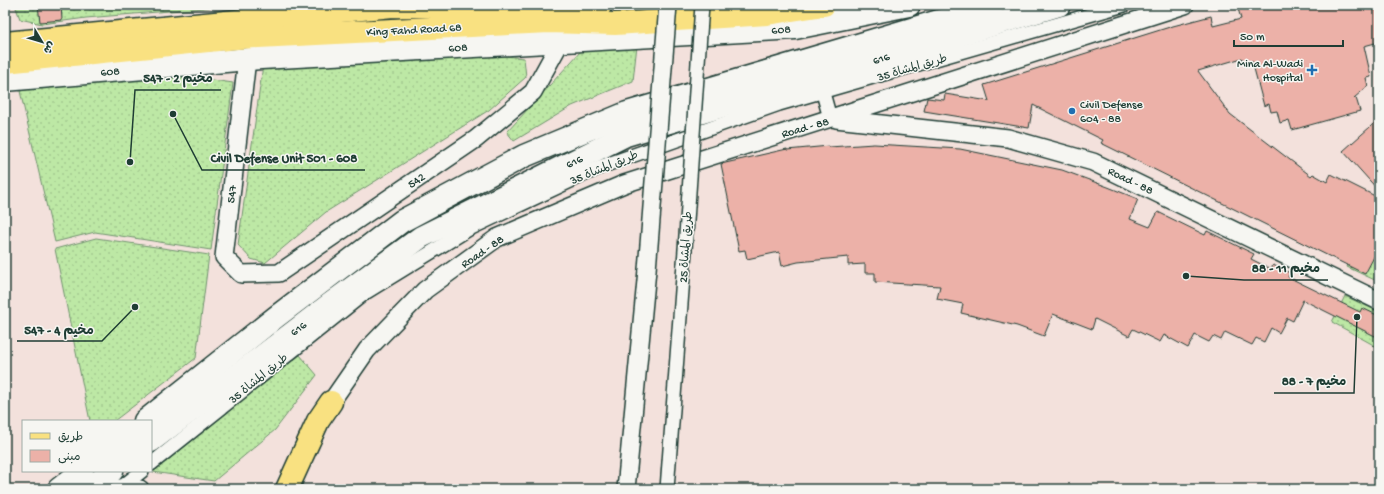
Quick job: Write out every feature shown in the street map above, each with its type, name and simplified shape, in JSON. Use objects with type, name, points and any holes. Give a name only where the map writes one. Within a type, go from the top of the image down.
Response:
[{"type":"main road","name":"King Fahd Road 68","points":[[5,43],[393,6],[547,7],[601,5]]},
{"type":"main road","name":"King Fahd Road 68","points":[[5,62],[237,38],[549,22],[615,24],[767,14],[824,5]]},
{"type":"main road","name":"608","points":[[5,80],[247,59],[795,28],[908,5]]},
{"type":"main road","name":"616","points":[[147,420],[276,317],[402,220],[524,156],[627,113],[993,5]]},
{"type":"main road","name":"616","points":[[152,440],[330,304],[421,237],[626,135],[1059,5]]},
{"type":"main road","points":[[287,489],[318,421],[331,402]]},
{"type":"main road","points":[[59,489],[81,472]]},
{"type":"main road","points":[[88,489],[117,483]]},
{"type":"street","points":[[626,489],[647,270],[668,5]]},
{"type":"street","name":"طريق المشاة 25","points":[[667,489],[702,5]]},
{"type":"street","name":"طريق المشاة 35","points":[[152,463],[365,293],[469,229],[600,167],[779,104],[1124,5]]},
{"type":"street","points":[[823,92],[830,118],[1185,5]]},
{"type":"street","name":"542","points":[[241,274],[279,273],[476,139],[533,92],[561,41]]},
{"type":"street","name":"547","points":[[241,274],[224,257],[247,59]]},
{"type":"street","name":"Road - 88","points":[[331,402],[367,350],[425,290],[497,238],[624,184],[830,118],[1008,138],[1093,162],[1379,301]]},
{"type":"street","points":[[117,483],[140,472]]},
{"type":"street","points":[[117,483],[140,489]]},
{"type":"green space","points":[[15,5],[241,5],[86,18],[42,24],[20,19]]},
{"type":"green space","points":[[637,45],[633,81],[572,106],[514,141],[507,132],[581,51]]},
{"type":"green space","points":[[486,54],[524,58],[526,77],[489,110],[326,212],[265,263],[251,259],[238,245],[263,65]]},
{"type":"green space","points":[[185,76],[233,83],[211,250],[95,232],[55,242],[20,91],[74,81]]},
{"type":"green space","points":[[1379,215],[1379,282],[1347,267],[1366,227]]},
{"type":"green space","points":[[96,238],[209,255],[196,358],[115,420],[90,420],[55,249]]},
{"type":"green space","points":[[1345,296],[1379,312],[1379,348],[1332,322]]},
{"type":"green space","points":[[300,355],[317,375],[275,430],[214,481],[153,472]]},
{"type":"building","points":[[38,5],[61,5],[62,20],[40,22]]},
{"type":"building","points":[[1237,5],[1379,5],[1379,42],[1364,46],[1371,77],[1366,78],[1368,86],[1354,98],[1356,98],[1360,111],[1292,130],[1289,120],[1280,123],[1277,111],[1271,112],[1269,104],[1264,106],[1252,61],[1244,63],[1242,58],[1198,71],[1230,114],[1311,176],[1313,174],[1327,182],[1331,174],[1379,198],[1379,255],[1376,253],[1365,274],[1101,143],[1103,140],[1033,105],[1029,128],[924,111],[927,98],[944,100],[945,94],[989,101],[984,85],[1173,26],[1211,16],[1213,26],[1241,19]]},
{"type":"building","points":[[1379,119],[1379,191],[1343,151]]},
{"type":"building","points":[[874,144],[960,149],[1062,170],[1108,187],[1138,199],[1130,219],[1150,227],[1158,212],[1205,235],[1207,231],[1254,254],[1251,259],[1271,269],[1273,265],[1290,273],[1288,277],[1360,312],[1362,308],[1379,316],[1379,338],[1303,300],[1293,321],[1287,318],[1279,333],[1271,328],[1264,342],[1256,338],[1252,345],[1225,332],[1221,340],[1213,336],[1209,342],[1195,335],[1188,348],[1164,335],[1160,342],[1133,329],[1129,336],[1095,319],[1092,329],[1053,314],[1044,336],[1017,326],[961,313],[963,304],[937,299],[940,286],[875,282],[875,273],[865,273],[865,264],[848,265],[848,257],[798,262],[782,266],[779,252],[747,259],[745,250],[739,251],[721,164],[787,149]]},
{"type":"place","name":"Mina Al-Wadi Hospital","points":[[1312,70]]},
{"type":"place","name":"Civil Defense 604 - 88","points":[[1072,111]]},
{"type":"place","name":"Civil Defense Unit 501 - 608","points":[[173,114]]},
{"type":"place","name":"مخيم 2 - 547","points":[[130,162]]},
{"type":"place","name":"مخيم 11 - 88","points":[[1186,276]]},
{"type":"place","name":"مخيم 4 - 547","points":[[135,307]]},
{"type":"place","name":"مخيم 7 - 88","points":[[1357,317]]}]
